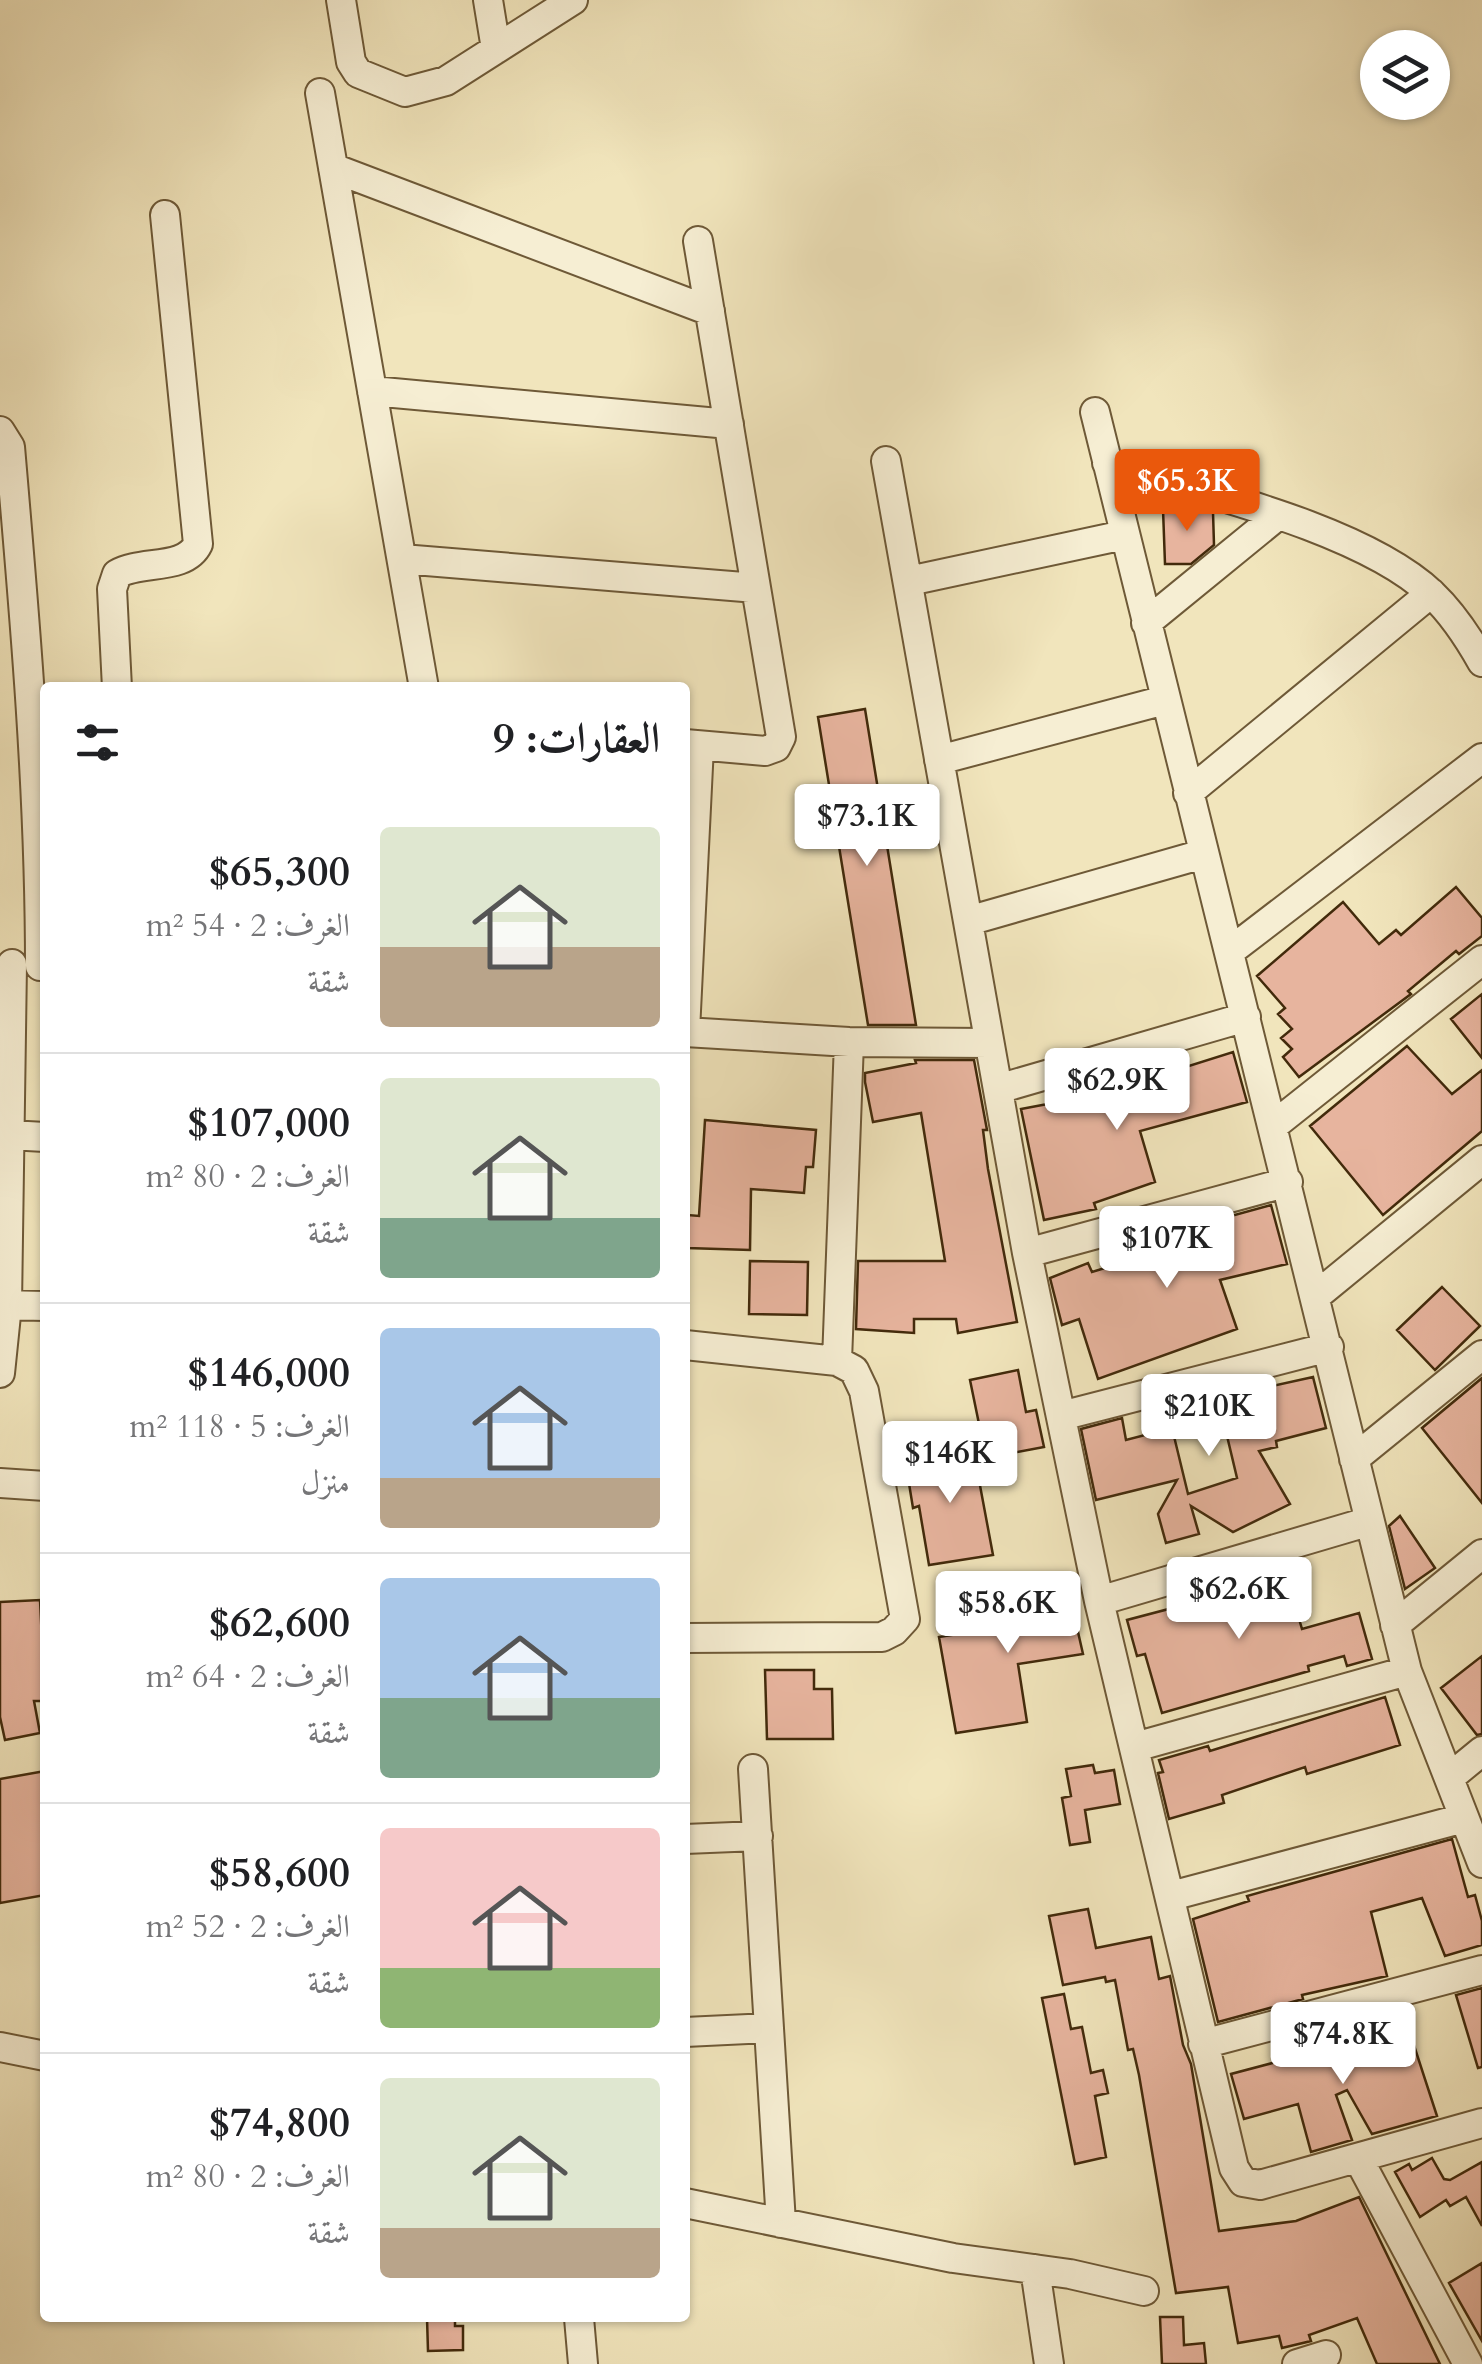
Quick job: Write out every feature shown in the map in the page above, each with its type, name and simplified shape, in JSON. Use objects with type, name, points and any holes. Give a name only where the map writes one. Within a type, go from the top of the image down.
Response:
[{"type":"street","points":[[340,0],[351,62],[358,74],[405,92],[446,81],[573,0]]},
{"type":"street","points":[[488,0],[496,49]]},
{"type":"street","points":[[320,93],[423,682]]},
{"type":"street","points":[[333,168],[710,312]]},
{"type":"street","points":[[117,682],[112,589],[118,574],[129,567],[181,560],[193,553],[198,544],[164,215]]},
{"type":"street","points":[[690,826],[692,745],[765,751],[779,742],[698,241]]},
{"type":"street","points":[[372,391],[729,424]]},
{"type":"street","points":[[1095,412],[1329,1347],[1394,1625],[1407,1671],[1482,1864]]},
{"type":"street","points":[[0,431],[10,447],[28,655],[40,875],[24,965],[9,1136],[0,1373]]},
{"type":"street","points":[[886,461],[1028,1254],[1061,1416],[1100,1601],[1234,2168],[1244,2182],[1260,2185],[1482,2123]]},
{"type":"street","points":[[1107,462],[1277,516],[1390,563],[1432,593],[1466,634],[1482,662]]},
{"type":"street","points":[[1146,623],[1277,516]]},
{"type":"street","points":[[909,581],[1124,536]]},
{"type":"street","points":[[402,559],[756,588]]},
{"type":"street","points":[[1188,793],[1432,593]]},
{"type":"street","points":[[939,760],[1165,700]]},
{"type":"street","points":[[1228,952],[1482,758]]},
{"type":"street","points":[[968,921],[1203,854]]},
{"type":"street","points":[[1273,1126],[1482,960]]},
{"type":"street","points":[[998,1089],[1246,1017]]},
{"type":"street","points":[[690,1031],[849,1042],[990,1044]]},
{"type":"street","points":[[837,1361],[849,1042]]},
{"type":"street","points":[[9,1136],[40,1138]]},
{"type":"street","points":[[1316,1296],[1482,1160]]},
{"type":"street","points":[[1028,1254],[1288,1182]]},
{"type":"street","points":[[4,1305],[40,1306]]},
{"type":"street","points":[[690,1346],[837,1361],[854,1370],[864,1391],[905,1620],[882,1637],[690,1638]]},
{"type":"street","points":[[1061,1416],[1329,1347]]},
{"type":"street","points":[[1354,1459],[1482,1356]]},
{"type":"street","points":[[0,1483],[40,1486]]},
{"type":"street","points":[[1100,1601],[1368,1522]]},
{"type":"street","points":[[1394,1625],[1482,1554]]},
{"type":"street","points":[[1134,1747],[1407,1671]]},
{"type":"street","points":[[1448,1778],[1482,1751]]},
{"type":"street","points":[[753,1769],[782,2223]]},
{"type":"street","points":[[1171,1896],[1464,1818]]},
{"type":"street","points":[[690,1839],[758,1836]]},
{"type":"street","points":[[1204,2044],[1482,1970]]},
{"type":"street","points":[[690,2032],[769,2028]]},
{"type":"street","points":[[0,2047],[40,2055]]},
{"type":"street","points":[[1358,2158],[1471,2353]]},
{"type":"street","points":[[690,2204],[953,2258],[1144,2290]]},
{"type":"street","points":[[1035,2269],[1049,2364]]},
{"type":"street","points":[[580,2322],[583,2364]]},
{"type":"street","points":[[1297,2364],[1326,2355]]},
{"type":"building","points":[[1197,507],[1213,512],[1214,545],[1191,564],[1165,564],[1163,509]]},
{"type":"building","points":[[865,709],[916,1025],[868,1025],[818,717]]},
{"type":"building","points":[[1456,887],[1482,918],[1482,936],[1459,954],[1456,951],[1408,991],[1411,994],[1299,1077],[1283,1057],[1292,1049],[1281,1038],[1292,1029],[1278,1014],[1285,1008],[1257,976],[1343,902],[1379,944],[1396,930],[1401,935]]},
{"type":"building","points":[[1482,994],[1482,1058],[1451,1019]]},
{"type":"building","points":[[1407,1046],[1452,1094],[1482,1070],[1482,1131],[1383,1215],[1310,1126]]},
{"type":"building","points":[[1233,1052],[1247,1102],[1140,1131],[1155,1182],[1094,1203],[1096,1209],[1044,1220],[1021,1109],[1090,1096],[1088,1087],[1107,1082],[1108,1089],[1138,1082],[1139,1086]]},
{"type":"building","points":[[915,1060],[974,1060],[987,1130],[983,1130],[988,1169],[1017,1322],[958,1333],[956,1319],[914,1319],[914,1333],[856,1329],[858,1261],[945,1261],[921,1113],[873,1122],[865,1082],[865,1073],[916,1063]]},
{"type":"building","points":[[705,1120],[816,1130],[813,1167],[806,1167],[804,1193],[751,1189],[750,1250],[690,1248],[690,1215],[699,1216]]},
{"type":"building","points":[[1271,1205],[1287,1264],[1220,1280],[1237,1329],[1098,1379],[1079,1319],[1062,1325],[1050,1278],[1088,1263],[1092,1272],[1131,1260],[1162,1248],[1158,1236]]},
{"type":"building","points":[[750,1261],[808,1262],[807,1315],[749,1314]]},
{"type":"building","points":[[1442,1287],[1480,1326],[1435,1370],[1397,1330]]},
{"type":"building","points":[[1018,1370],[1026,1412],[1036,1410],[1044,1447],[986,1458],[970,1380]]},
{"type":"building","points":[[1313,1377],[1326,1428],[1276,1441],[1277,1447],[1259,1451],[1290,1504],[1233,1532],[1191,1506],[1199,1534],[1166,1543],[1158,1514],[1177,1480],[1096,1500],[1081,1429],[1122,1418],[1126,1440],[1172,1428],[1188,1494],[1237,1478],[1218,1398]]},
{"type":"building","points":[[1482,1378],[1482,1503],[1422,1428]]},
{"type":"building","points":[[973,1448],[993,1555],[929,1565],[919,1506],[913,1508],[905,1459]]},
{"type":"building","points":[[1400,1516],[1435,1568],[1405,1589],[1389,1526]]},
{"type":"building","points":[[1284,1568],[1302,1629],[1359,1613],[1372,1659],[1347,1666],[1344,1656],[1308,1666],[1309,1671],[1162,1713],[1145,1654],[1137,1656],[1127,1620],[1237,1591],[1246,1586],[1243,1577]]},
{"type":"building","points":[[1066,1579],[1083,1654],[1018,1664],[1027,1722],[956,1733],[939,1637],[1013,1625],[1007,1589]]},
{"type":"building","points":[[40,1600],[40,1701],[34,1701],[40,1733],[5,1740],[0,1717],[0,1602]]},
{"type":"building","points":[[1482,1656],[1482,1734],[1477,1735],[1441,1688]]},
{"type":"building","points":[[765,1670],[814,1670],[814,1689],[832,1689],[833,1739],[767,1739]]},
{"type":"building","points":[[1385,1697],[1400,1745],[1307,1774],[1305,1767],[1222,1795],[1224,1803],[1169,1819],[1158,1773],[1163,1772],[1159,1760],[1208,1746],[1210,1751]]},
{"type":"building","points":[[1093,1765],[1095,1773],[1114,1770],[1120,1804],[1085,1810],[1090,1842],[1070,1845],[1062,1798],[1071,1796],[1066,1769]]},
{"type":"building","points":[[40,1772],[40,1896],[0,1903],[0,1779]]},
{"type":"building","points":[[1452,1839],[1468,1897],[1475,1895],[1482,1921],[1482,1945],[1445,1956],[1422,1898],[1371,1912],[1387,1976],[1302,1995],[1303,1999],[1218,2022],[1193,1919],[1249,1901],[1247,1896]]},
{"type":"building","points":[[1088,1909],[1096,1948],[1151,1937],[1159,1979],[1170,1976],[1183,2045],[1191,2064],[1219,2231],[1296,2221],[1359,2197],[1440,2364],[1377,2364],[1357,2318],[1309,2335],[1311,2341],[1282,2348],[1279,2336],[1238,2343],[1228,2287],[1176,2293],[1139,2075],[1133,2049],[1128,2050],[1115,1980],[1106,1982],[1105,1977],[1063,1985],[1049,1916]]},
{"type":"building","points":[[1482,1988],[1482,2067],[1478,2068],[1456,1995]]},
{"type":"building","points":[[1064,1994],[1071,2029],[1082,2027],[1091,2073],[1103,2070],[1108,2093],[1095,2096],[1106,2157],[1075,2164],[1042,1998]]},
{"type":"building","points":[[1408,2027],[1437,2116],[1372,2134],[1347,2090],[1336,2095],[1352,2140],[1311,2152],[1298,2104],[1244,2119],[1231,2074]]},
{"type":"building","points":[[1432,2158],[1444,2179],[1450,2180],[1482,2162],[1482,2226],[1466,2197],[1450,2206],[1446,2200],[1420,2217],[1395,2172],[1409,2164],[1412,2170]]},
{"type":"building","points":[[1482,2263],[1482,2341],[1449,2283]]},
{"type":"building","points":[[1160,2317],[1183,2317],[1184,2345],[1204,2343],[1206,2364],[1162,2364]]},
{"type":"building","points":[[427,2322],[455,2322],[455,2326],[463,2326],[463,2350],[428,2351]]}]
